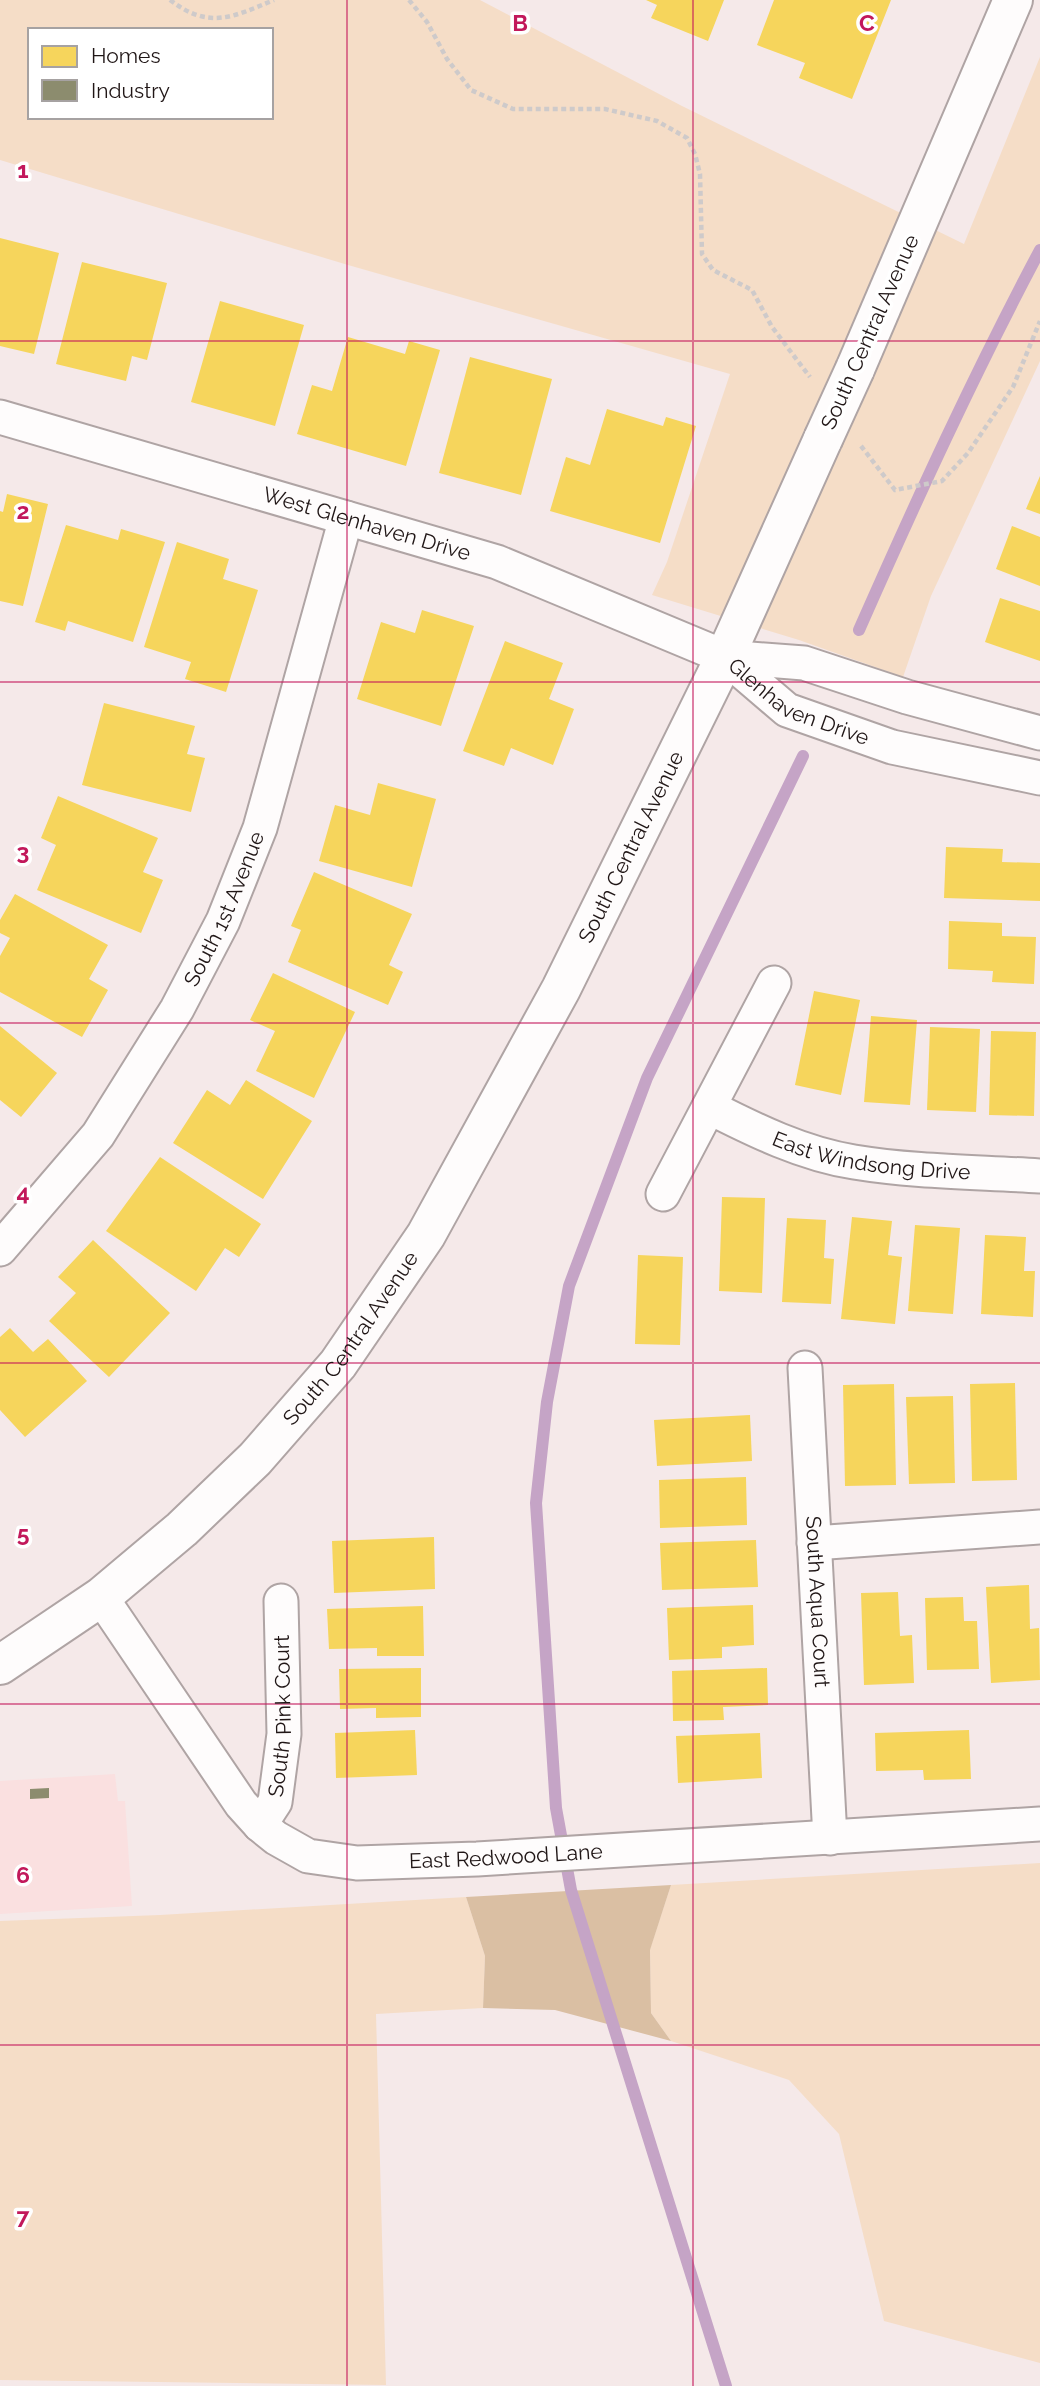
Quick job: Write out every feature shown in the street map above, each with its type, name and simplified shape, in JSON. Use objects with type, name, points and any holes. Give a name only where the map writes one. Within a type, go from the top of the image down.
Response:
[{"type":"street","name":"South Central Avenue","points":[[0,1665],[101,1597],[182,1529],[255,1459],[338,1364],[426,1235],[561,989],[725,657],[855,369],[1013,0]]},
{"type":"street","name":"West Glenhaven Drive","points":[[0,417],[497,562],[725,657]]},
{"type":"street","name":"South 1st Avenue","points":[[0,1250],[98,1135],[177,1009],[223,921],[260,828],[346,518]]},
{"type":"street","name":"Glenhaven Drive","points":[[725,657],[804,663],[942,707],[1040,733]]},
{"type":"street","name":"Glenhaven Drive","points":[[725,657],[787,710],[839,730],[892,747],[1040,778]]},
{"type":"street","points":[[929,755],[942,707]]},
{"type":"street","points":[[663,1194],[774,984]]},
{"type":"street","name":"East Windsong Drive","points":[[709,1107],[795,1146],[852,1162],[1040,1176]]},
{"type":"street","name":"South Aqua Court","points":[[805,1368],[830,1838]]},
{"type":"street","points":[[814,1543],[1040,1527]]},
{"type":"street","name":"East Redwood Lane","points":[[101,1597],[241,1804],[276,1838],[308,1856],[357,1863],[580,1853],[1040,1824]]},
{"type":"street","name":"South Pink Court","points":[[260,1825],[275,1802],[284,1734],[281,1601]]},
{"type":"path","points":[[170,0],[186,12],[208,19],[233,17],[274,0]]},
{"type":"path","points":[[410,0],[427,22],[447,59],[471,90],[513,109],[605,109],[657,121],[687,138],[700,174],[702,254],[713,270],[752,290],[772,327]]},
{"type":"path","points":[[895,490],[942,481],[968,453],[1013,387],[1040,321]]},
{"type":"shaded area","points":[[0,0],[480,0],[682,106],[964,244],[1040,57],[1040,361],[931,596],[903,677],[799,640],[652,595],[667,562],[730,374],[348,265],[0,160]]},
{"type":"shaded area","points":[[115,1774],[118,1801],[125,1801],[132,1906],[0,1914],[0,1781]]},
{"type":"shaded area","points":[[1040,1863],[1040,2363],[884,2321],[839,2134],[789,2080],[671,2041],[651,2013],[650,1949],[671,1885]]},
{"type":"shaded area","points":[[671,1885],[650,1950],[651,2013],[671,2041],[555,2010],[483,2008],[485,1956],[466,1897]]},
{"type":"shaded area","points":[[466,1897],[485,1956],[483,2008],[376,2014],[386,2385],[0,2380],[0,1921],[160,1915]]},
{"type":"building: Homes","points":[[646,0],[724,0],[708,41],[651,18],[657,5]]},
{"type":"building: Homes","points":[[774,0],[891,0],[852,99],[799,78],[805,63],[757,45]]},
{"type":"building: Homes","points":[[0,238],[59,253],[34,354],[0,346]]},
{"type":"building: Homes","points":[[82,262],[167,283],[147,360],[132,356],[126,381],[56,364]]},
{"type":"building: Homes","points":[[220,301],[304,325],[275,426],[191,402]]},
{"type":"building: Homes","points":[[348,337],[405,354],[409,341],[440,350],[406,466],[297,434],[312,385],[332,391]]},
{"type":"building: Homes","points":[[470,357],[552,379],[521,495],[439,473]]},
{"type":"building: Homes","points":[[607,409],[663,426],[666,417],[696,426],[660,543],[550,511],[566,457],[590,465]]},
{"type":"building: Homes","points":[[1040,476],[1040,514],[1026,509]]},
{"type":"building: Homes","points":[[7,494],[48,504],[23,606],[0,601],[0,511],[3,512]]},
{"type":"building: Homes","points":[[66,525],[118,540],[121,529],[165,542],[133,642],[68,621],[65,631],[35,622]]},
{"type":"building: Homes","points":[[1012,526],[1040,537],[1040,586],[996,569]]},
{"type":"building: Homes","points":[[177,542],[229,559],[223,579],[258,590],[226,692],[185,679],[191,662],[144,647]]},
{"type":"building: Homes","points":[[1000,598],[1040,611],[1040,661],[985,642]]},
{"type":"building: Homes","points":[[422,610],[474,626],[441,726],[357,699],[381,622],[415,633]]},
{"type":"building: Homes","points":[[505,641],[563,663],[549,699],[574,709],[553,765],[511,748],[504,766],[463,751]]},
{"type":"building: Homes","points":[[104,703],[195,726],[187,754],[205,758],[191,812],[82,785]]},
{"type":"building: Homes","points":[[378,783],[436,799],[412,887],[319,861],[335,805],[370,815]]},
{"type":"building: Homes","points":[[58,796],[158,838],[143,872],[163,880],[141,933],[37,890],[56,845],[41,838]]},
{"type":"building: Homes","points":[[946,847],[1003,849],[1002,862],[1040,863],[1040,901],[944,898]]},
{"type":"building: Homes","points":[[314,872],[412,914],[389,965],[403,972],[388,1005],[288,962],[301,930],[291,926]]},
{"type":"building: Homes","points":[[15,894],[108,945],[89,979],[108,990],[82,1037],[0,992],[0,956],[10,938],[0,933],[0,920]]},
{"type":"building: Homes","points":[[949,921],[1002,923],[1002,936],[1036,937],[1034,984],[992,982],[993,971],[948,969]]},
{"type":"building: Homes","points":[[273,973],[355,1012],[314,1098],[256,1071],[275,1031],[250,1020]]},
{"type":"building: Homes","points":[[814,991],[860,1000],[841,1095],[795,1085]]},
{"type":"building: Homes","points":[[871,1016],[917,1020],[910,1105],[864,1102]]},
{"type":"building: Homes","points":[[0,1026],[57,1073],[21,1117],[0,1100]]},
{"type":"building: Homes","points":[[930,1027],[980,1029],[976,1112],[927,1110]]},
{"type":"building: Homes","points":[[991,1031],[1036,1032],[1034,1116],[989,1115]]},
{"type":"building: Homes","points":[[246,1080],[312,1121],[263,1199],[173,1143],[207,1090],[230,1105]]},
{"type":"building: Homes","points":[[160,1157],[261,1224],[239,1257],[225,1248],[196,1291],[106,1231]]},
{"type":"building: Homes","points":[[722,1197],[765,1198],[762,1293],[719,1291]]},
{"type":"building: Homes","points":[[852,1217],[892,1221],[888,1255],[902,1257],[895,1324],[841,1319]]},
{"type":"building: Homes","points":[[787,1218],[826,1220],[824,1258],[834,1259],[831,1304],[782,1302]]},
{"type":"building: Homes","points":[[915,1225],[960,1228],[953,1314],[908,1311]]},
{"type":"building: Homes","points":[[985,1235],[1026,1237],[1024,1271],[1035,1271],[1033,1317],[981,1314]]},
{"type":"building: Homes","points":[[93,1240],[170,1313],[109,1377],[49,1321],[76,1293],[58,1277]]},
{"type":"building: Homes","points":[[638,1255],[683,1257],[680,1345],[635,1344]]},
{"type":"building: Homes","points":[[10,1328],[33,1352],[48,1339],[87,1381],[25,1437],[0,1410],[0,1337]]},
{"type":"building: Homes","points":[[1015,1383],[1017,1480],[972,1481],[970,1384]]},
{"type":"building: Homes","points":[[894,1384],[896,1485],[845,1486],[843,1385]]},
{"type":"building: Homes","points":[[953,1396],[955,1483],[909,1484],[906,1397]]},
{"type":"building: Homes","points":[[750,1415],[752,1461],[657,1466],[654,1420]]},
{"type":"building: Homes","points":[[746,1477],[747,1525],[660,1528],[659,1480]]},
{"type":"building: Homes","points":[[434,1537],[435,1589],[334,1593],[332,1541]]},
{"type":"building: Homes","points":[[756,1540],[758,1587],[662,1590],[660,1543]]},
{"type":"building: Homes","points":[[1029,1585],[1030,1629],[1039,1628],[1040,1680],[991,1683],[986,1587]]},
{"type":"building: Homes","points":[[898,1592],[900,1636],[912,1635],[914,1683],[864,1685],[861,1593]]},
{"type":"building: Homes","points":[[963,1597],[964,1621],[977,1621],[979,1669],[927,1670],[925,1598]]},
{"type":"building: Homes","points":[[753,1605],[754,1645],[722,1647],[722,1658],[669,1660],[667,1608]]},
{"type":"building: Homes","points":[[423,1606],[424,1656],[377,1656],[377,1648],[329,1649],[327,1609]]},
{"type":"building: Homes","points":[[421,1668],[421,1717],[376,1718],[376,1708],[340,1709],[339,1669]]},
{"type":"building: Homes","points":[[767,1668],[768,1705],[723,1707],[724,1720],[673,1721],[672,1671]]},
{"type":"building: Homes","points":[[415,1730],[417,1775],[336,1778],[335,1733]]},
{"type":"building: Homes","points":[[969,1730],[971,1779],[924,1780],[923,1770],[876,1771],[875,1733]]},
{"type":"building: Homes","points":[[760,1733],[762,1778],[678,1783],[676,1736]]},
{"type":"building: Industry","points":[[49,1788],[49,1798],[30,1799],[30,1789]]},
{"type":"waterway","points":[[859,630],[946,438],[1040,250]]},
{"type":"waterway","points":[[726,2386],[571,1890],[556,1808],[536,1503],[547,1402],[569,1286],[647,1078],[803,756]]}]
